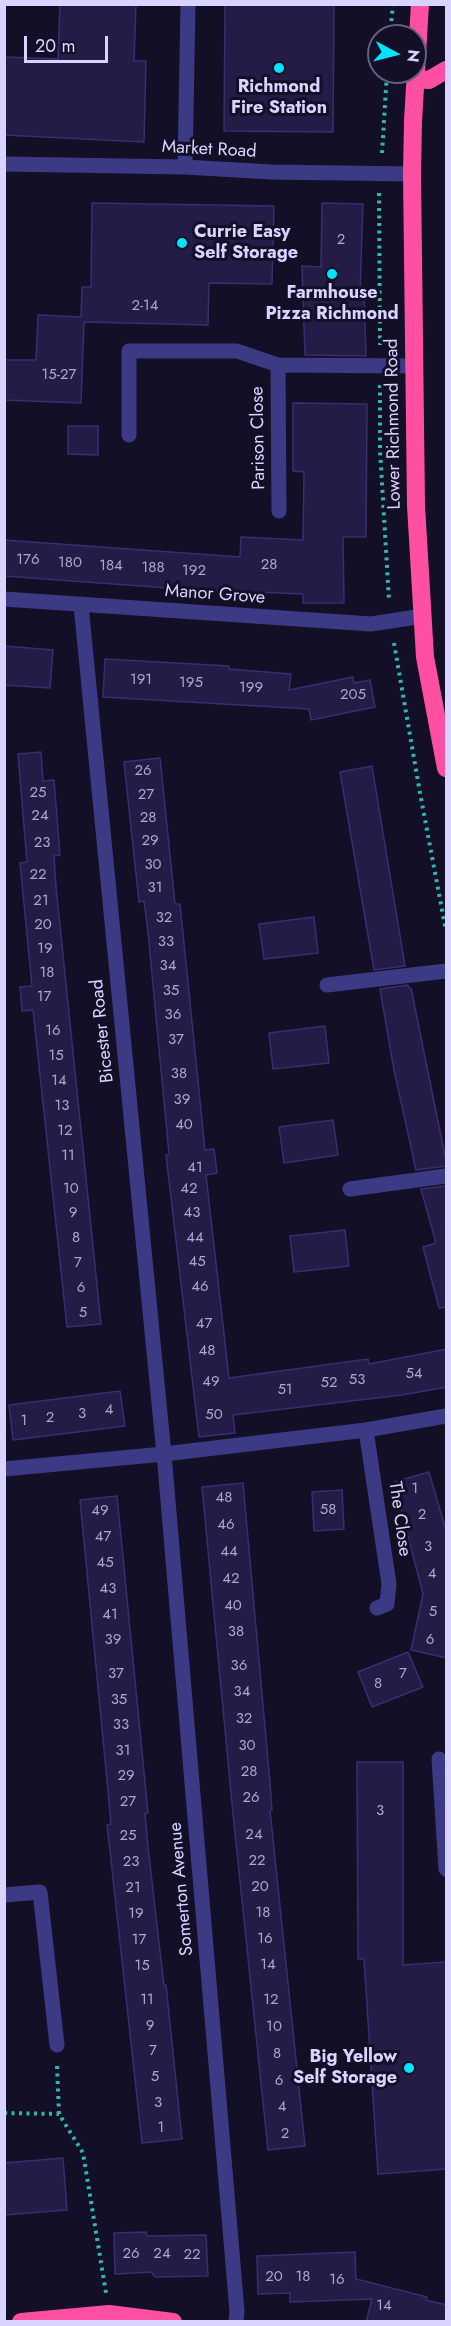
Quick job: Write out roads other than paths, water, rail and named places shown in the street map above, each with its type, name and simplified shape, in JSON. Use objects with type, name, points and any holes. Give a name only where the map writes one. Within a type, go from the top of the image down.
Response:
[{"type":"highway","name":"Lower Richmond Road","points":[[419,24],[420,4]]},
{"type":"highway","points":[[427,80],[445,73],[447,70]]},
{"type":"highway","name":"Lower Richmond Road","points":[[415,84],[412,174],[416,506],[425,657],[447,768]]},
{"type":"highway","points":[[21,2322],[109,2314],[172,2322]]},
{"type":"street","points":[[185,167],[188,4]]},
{"type":"street","name":"Market Road","points":[[4,164],[412,174]]},
{"type":"street","name":"Parison Close","points":[[129,435],[129,351],[237,351],[278,365],[414,366]]},
{"type":"street","name":"Parison Close","points":[[278,365],[279,512]]},
{"type":"street","name":"Manor Grove","points":[[4,599],[371,624],[423,616]]},
{"type":"street","name":"Bicester Road","points":[[81,605],[164,1454]]},
{"type":"street","points":[[327,985],[447,971]]},
{"type":"street","points":[[350,1189],[447,1176]]},
{"type":"street","points":[[10,1469],[164,1454],[366,1430],[447,1416]]},
{"type":"street","name":"The Close","points":[[366,1430],[389,1584],[387,1604],[377,1608]]},
{"type":"street","name":"Somerton Avenue","points":[[164,1454],[236,2299],[236,2322]]},
{"type":"street","points":[[439,1759],[447,1869]]},
{"type":"street","points":[[4,1895],[40,1892],[57,2045]]},
{"type":"place","name":"Richmond Fire Station","points":[[279,68]]},
{"type":"place","name":"Currie Easy Self Storage","points":[[182,243]]},
{"type":"place","name":"Farmhouse Pizza Richmond","points":[[332,274]]},
{"type":"place","name":"Big Yellow Self Storage","points":[[409,2068]]}]
